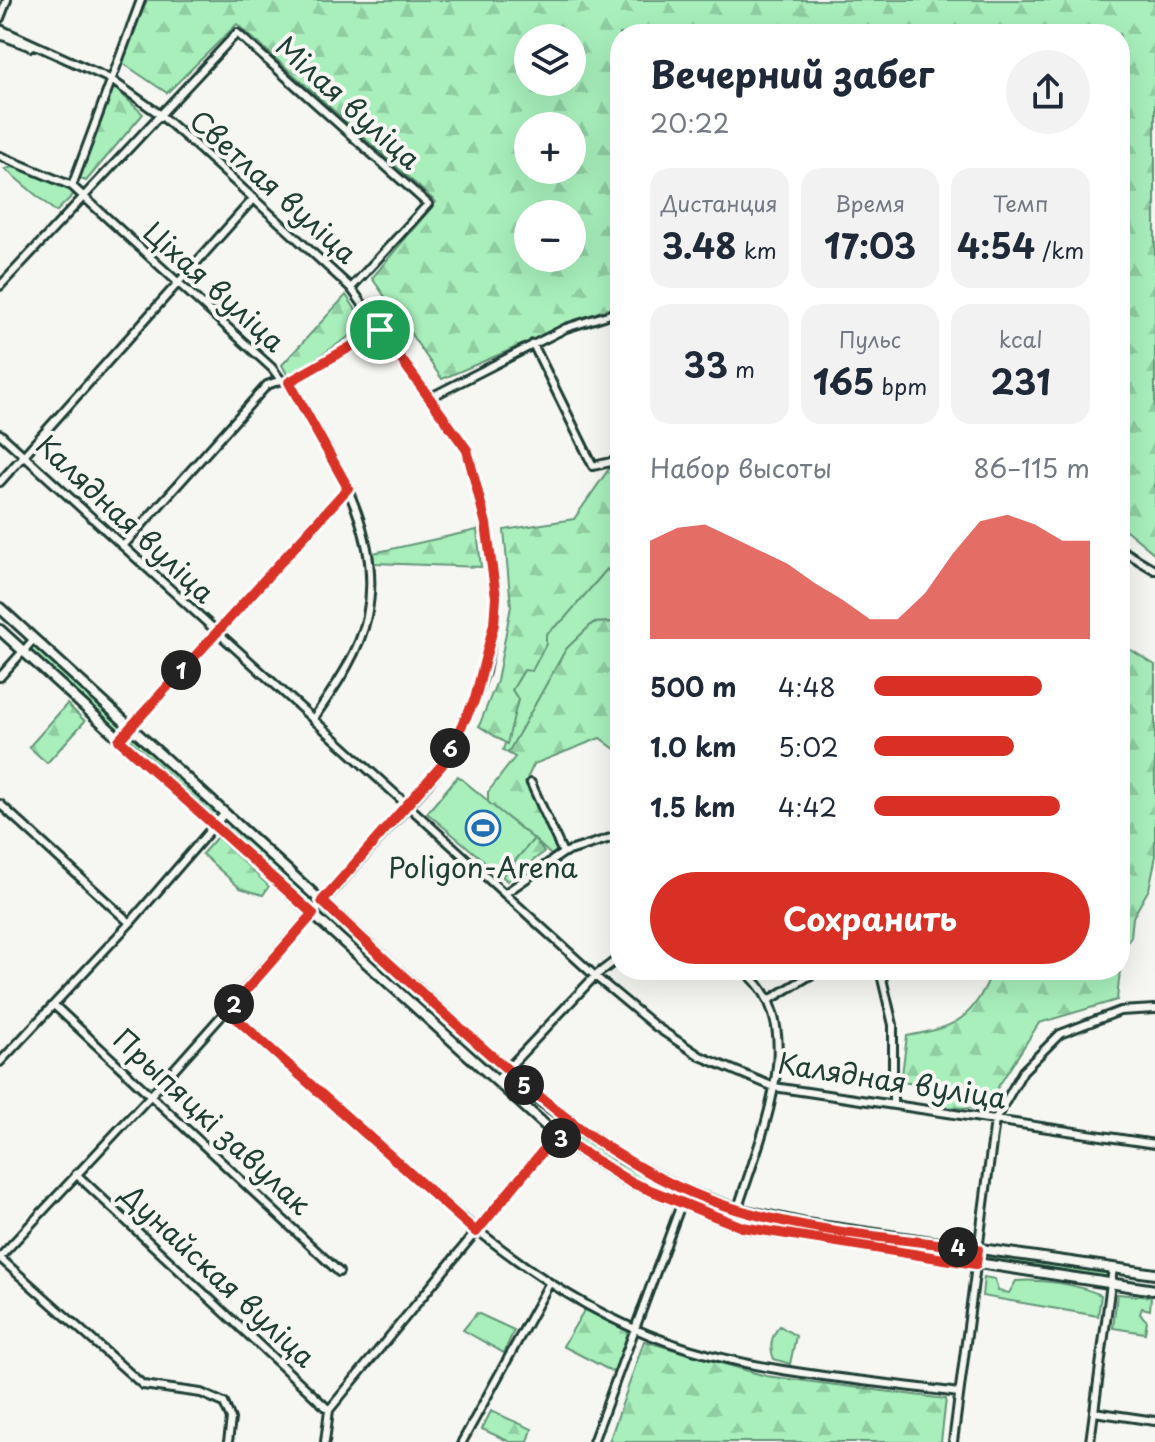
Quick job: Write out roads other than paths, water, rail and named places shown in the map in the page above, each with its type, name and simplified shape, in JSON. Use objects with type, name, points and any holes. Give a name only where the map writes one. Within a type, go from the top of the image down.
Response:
[{"type":"street","points":[[0,18],[7,0]]},
{"type":"street","points":[[72,186],[141,0]]},
{"type":"street","name":"Светлая вуліца","points":[[0,32],[110,79],[158,113],[351,288],[467,450],[486,524],[496,597],[485,672],[442,765],[228,1011],[0,1257]]},
{"type":"street","name":"Мілая вуліца","points":[[158,113],[237,33],[428,204],[351,288]]},
{"type":"street","points":[[0,286],[158,113]]},
{"type":"street","name":"Ціхая вуліца","points":[[0,156],[72,186],[285,381],[348,488],[363,529],[369,566],[367,615],[345,671],[313,719]]},
{"type":"street","points":[[0,482],[254,198]]},
{"type":"street","points":[[431,397],[533,344],[610,313]]},
{"type":"street","points":[[123,546],[267,385],[285,381],[380,330]]},
{"type":"street","points":[[533,344],[593,466],[610,462]]},
{"type":"street","name":"Калядная вуліца","points":[[0,434],[507,892],[595,976],[655,1026],[700,1056],[774,1087],[1155,1144]]},
{"type":"street","points":[[119,740],[348,488]]},
{"type":"street","points":[[1130,555],[1155,570]]},
{"type":"street","points":[[0,608],[507,1069],[568,1120],[621,1158],[686,1191],[737,1209],[806,1224],[1155,1274]]},
{"type":"street","points":[[0,630],[556,1135],[630,1182],[733,1224],[795,1237],[1155,1290]]},
{"type":"street","points":[[0,677],[34,639]]},
{"type":"street","points":[[531,783],[563,853]]},
{"type":"street","points":[[0,804],[130,923]]},
{"type":"street","points":[[0,1062],[130,923],[225,813]]},
{"type":"street","points":[[507,892],[563,853],[610,838]]},
{"type":"street","points":[[496,1081],[595,976],[610,965]]},
{"type":"street","points":[[733,1224],[774,1087],[780,1048],[771,999],[756,980]]},
{"type":"street","points":[[771,999],[802,980]]},
{"type":"street","points":[[882,980],[893,1025],[893,1103]]},
{"type":"street","name":"Прыпяцкі завулак","points":[[54,1005],[339,1272]]},
{"type":"street","points":[[953,1442],[995,1120],[1023,1071],[1060,1034],[1120,1011],[1155,1009]]},
{"type":"street","points":[[228,1011],[476,1232],[549,1284],[635,1328],[686,1348],[740,1363],[958,1393]]},
{"type":"street","points":[[325,1442],[329,1410],[568,1120]]},
{"type":"street","name":"Дунайская вуліца","points":[[76,1174],[329,1410]]},
{"type":"street","points":[[593,1442],[686,1191]]},
{"type":"street","points":[[0,1257],[143,1385],[201,1393],[224,1403],[231,1419],[228,1442]]},
{"type":"street","points":[[1090,1442],[1113,1268]]},
{"type":"street","points":[[462,1442],[549,1284]]},
{"type":"street","points":[[1094,1412],[1155,1421]]},
{"type":"place","name":"Poligon-Arena","points":[[483,828]]}]
